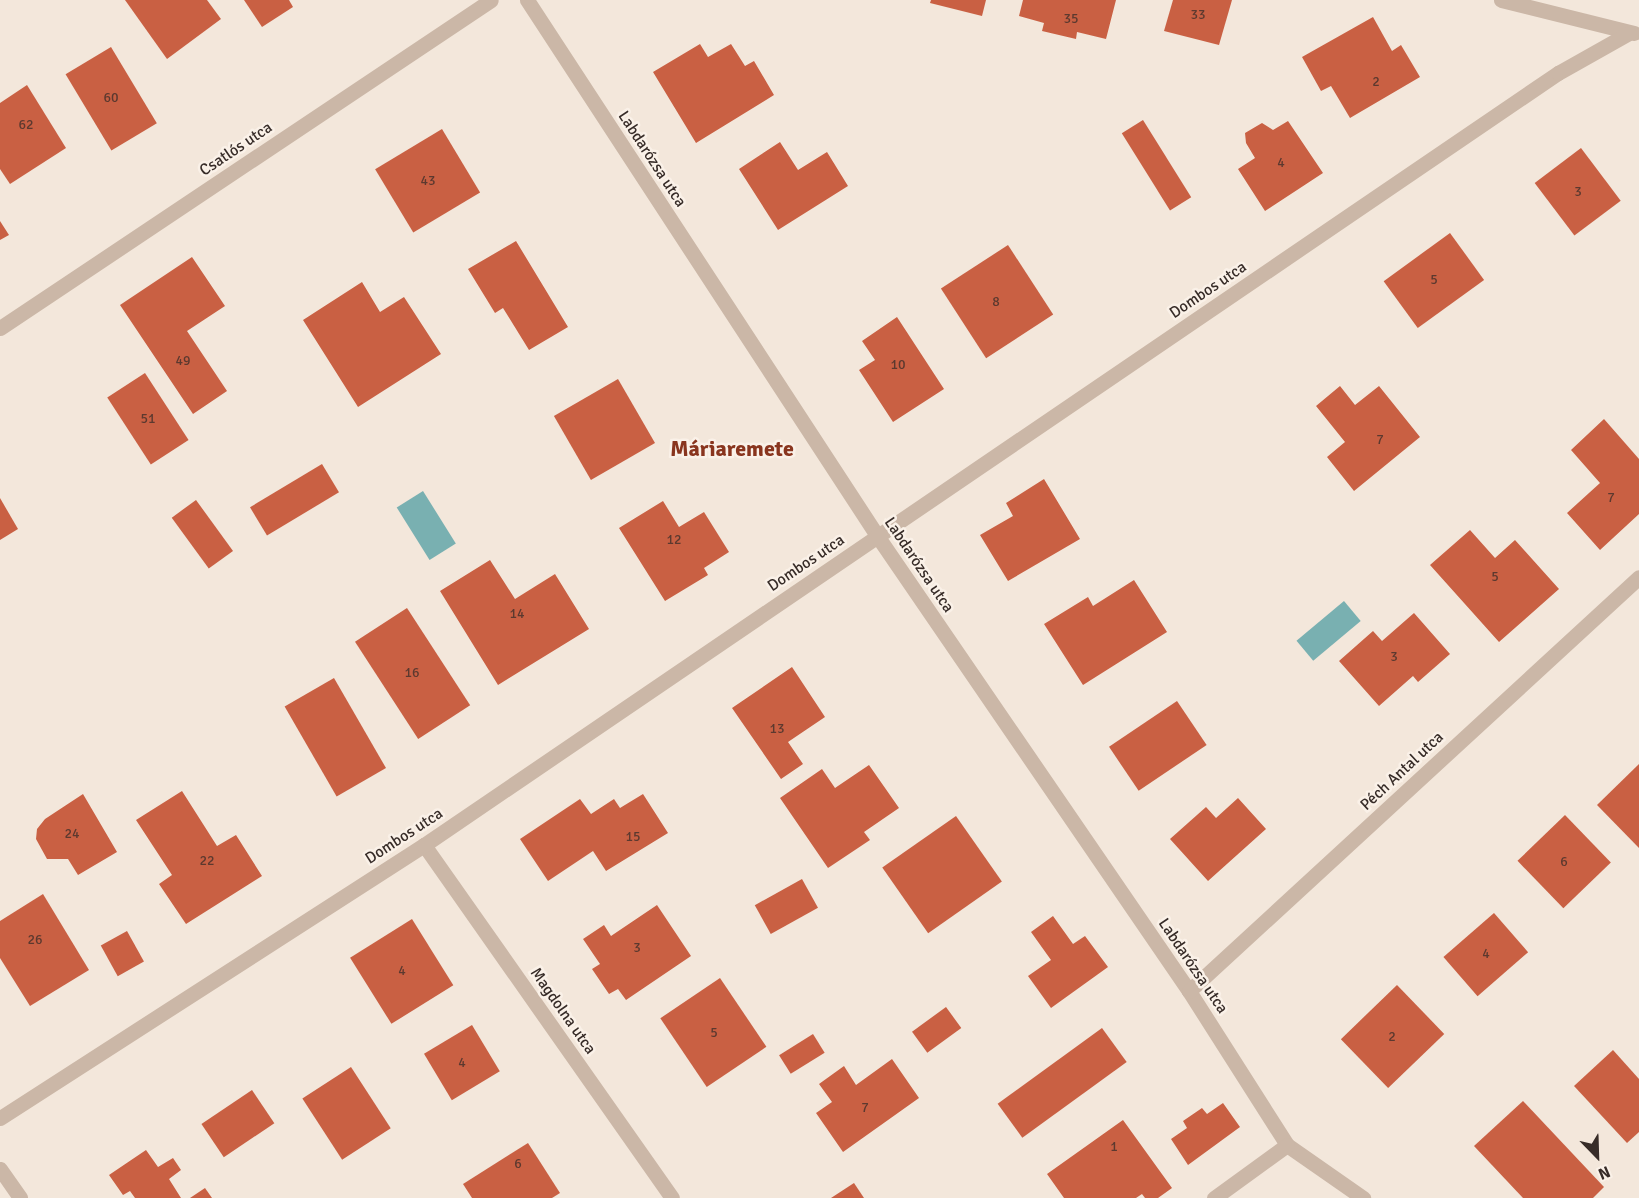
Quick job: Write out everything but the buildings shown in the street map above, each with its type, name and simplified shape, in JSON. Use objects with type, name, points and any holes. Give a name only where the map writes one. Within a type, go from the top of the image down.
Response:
[{"type":"street","name":"Csatlós utca","points":[[0,328],[491,0]]},
{"type":"street","name":"Labdarózsa utca","points":[[527,0],[878,537],[1189,991],[1287,1145]]},
{"type":"street","points":[[1501,0],[1634,33]]},
{"type":"street","name":"Dombos utca","points":[[0,1118],[424,845],[1558,74],[1634,33]]},
{"type":"street","name":"Péch Antal utca","points":[[1189,991],[1639,577]]},
{"type":"street","name":"Magdolna utca","points":[[424,845],[672,1198]]},
{"type":"street","points":[[1214,1198],[1287,1145],[1363,1198]]},
{"type":"street","points":[[0,1169],[20,1198]]},
{"type":"water","points":[[423,491],[456,544],[430,560],[397,507]]},
{"type":"water","points":[[1344,601],[1361,621],[1313,661],[1297,641]]},
{"type":"district","name":"Máriaremete","points":[[732,449]]}]
